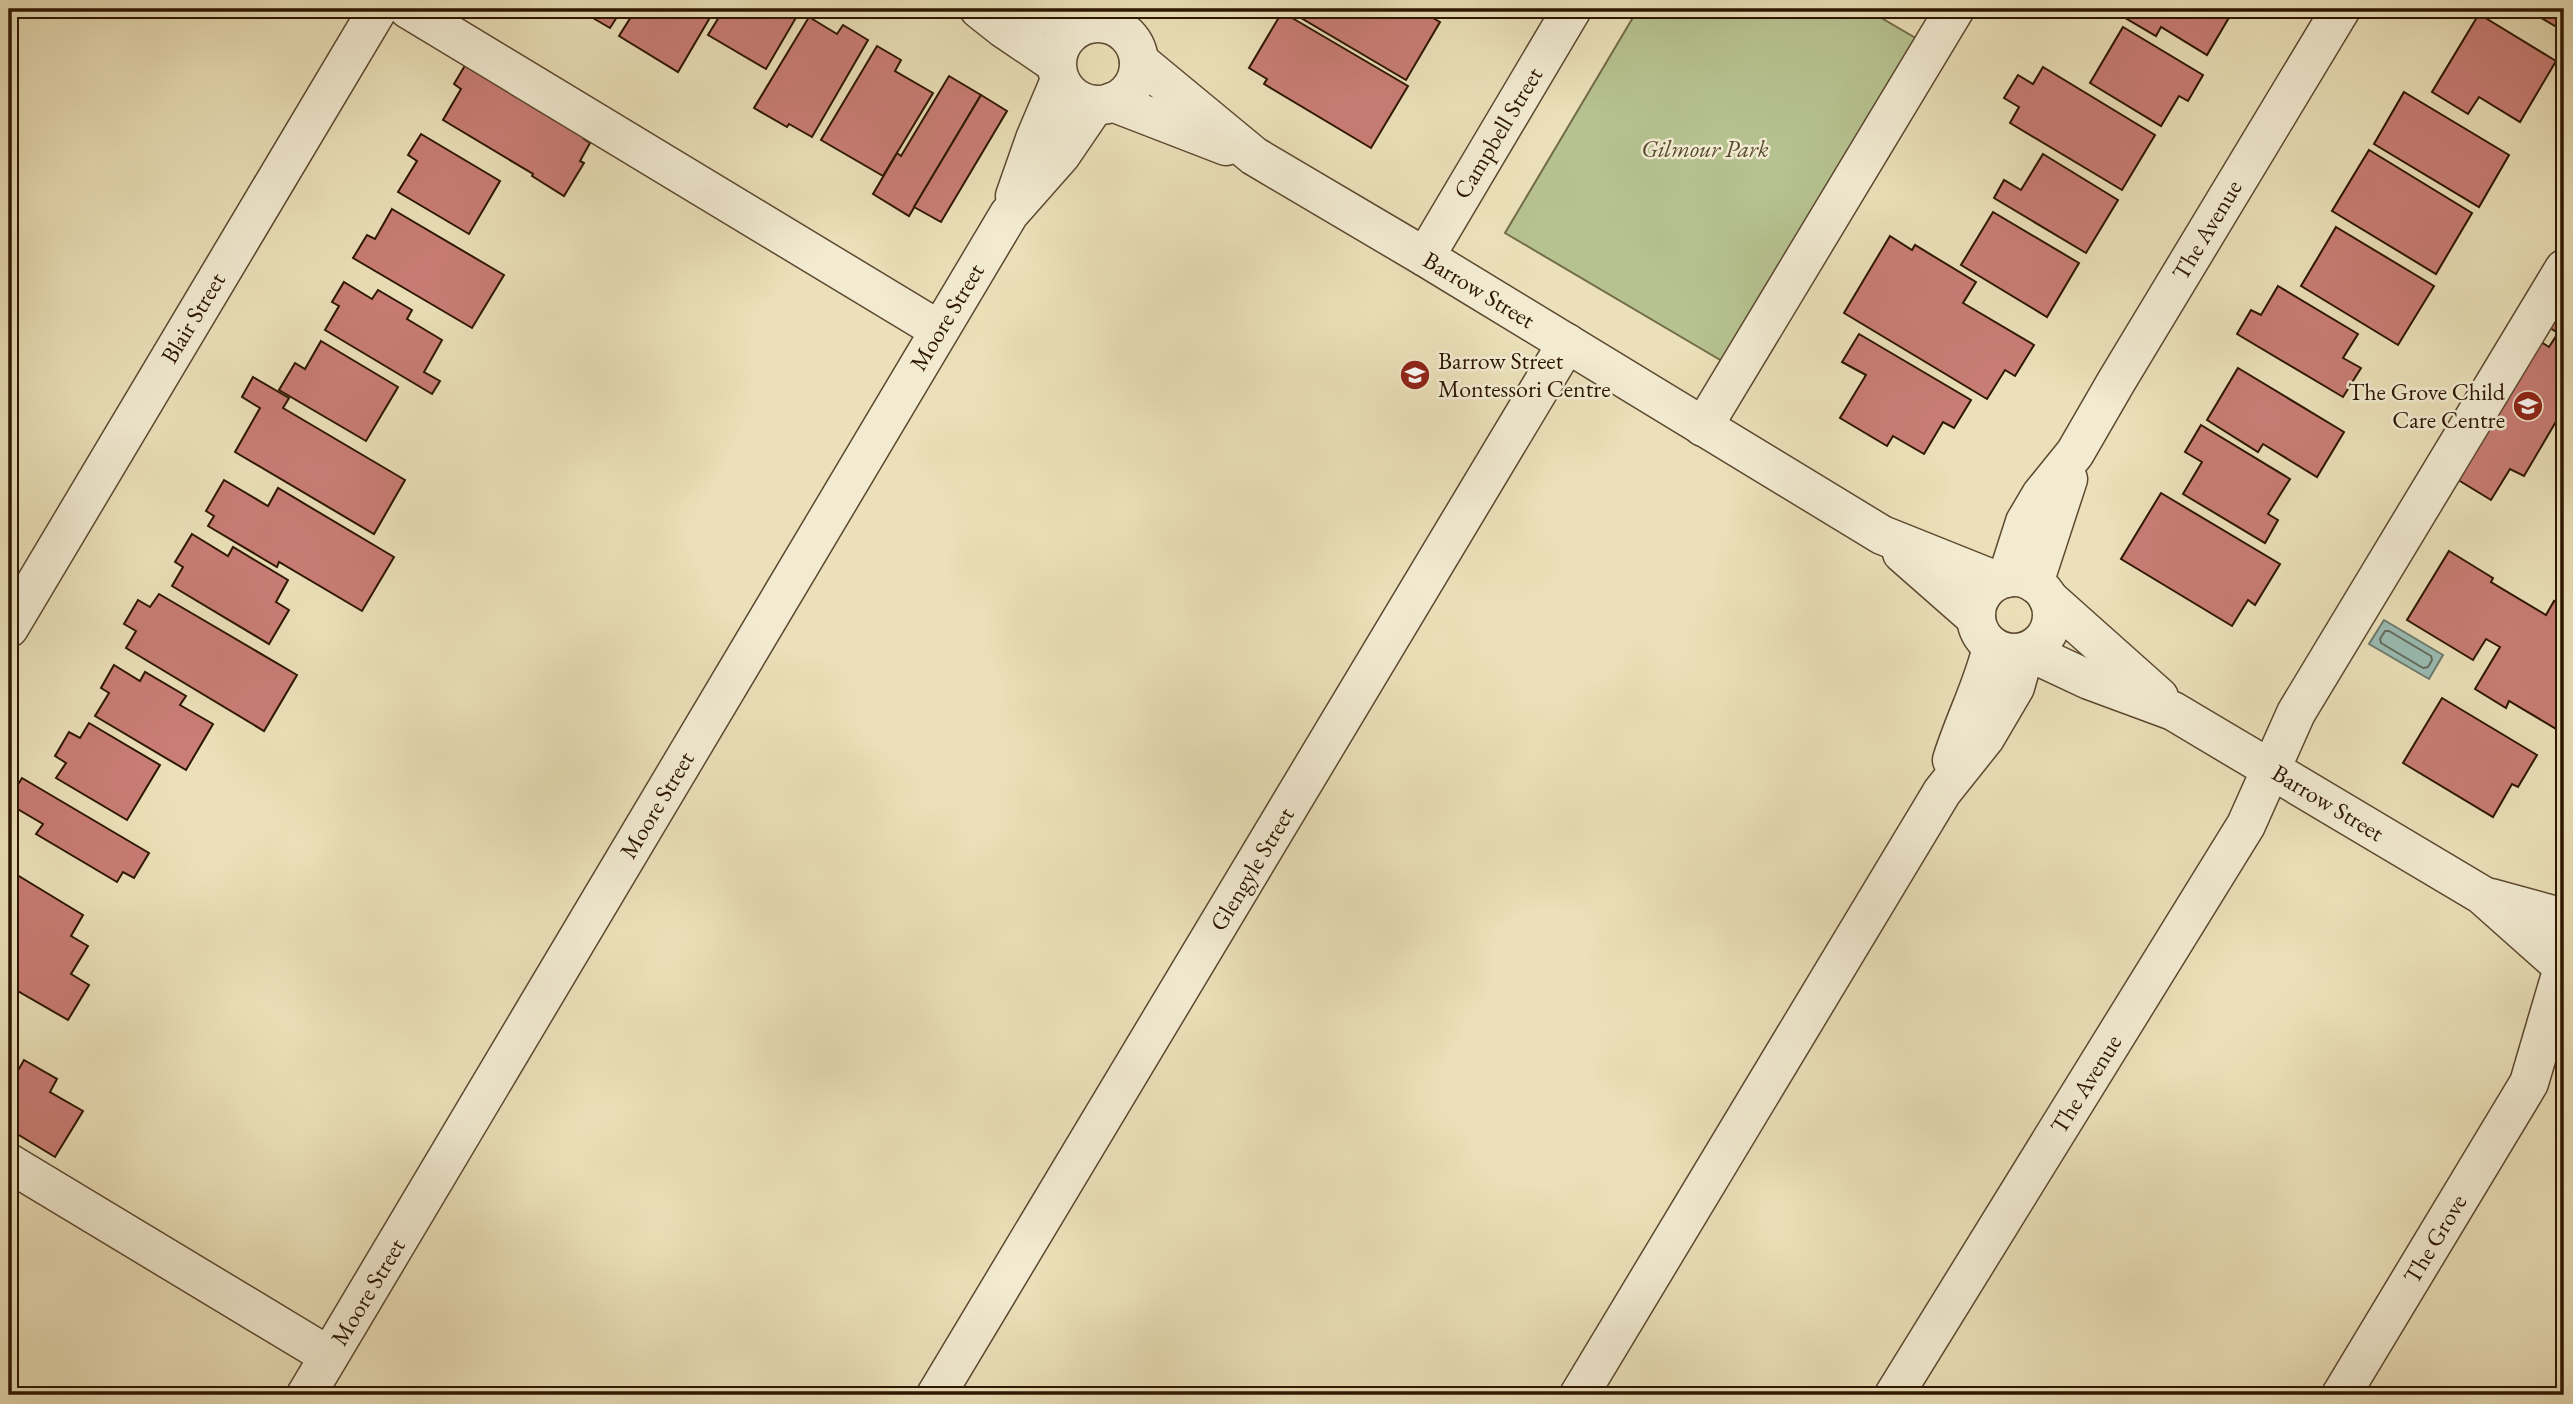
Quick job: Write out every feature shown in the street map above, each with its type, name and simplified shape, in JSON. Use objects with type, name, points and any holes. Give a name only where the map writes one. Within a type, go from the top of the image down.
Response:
[{"type":"street","name":"Blair Street","points":[[9,628],[378,9]]},
{"type":"street","points":[[408,9],[939,330]]},
{"type":"street","points":[[979,9],[1058,72],[1066,90],[1074,98],[1104,104],[1124,96],[1133,87],[1138,75],[1140,37],[1096,19],[1032,9]]},
{"type":"street","name":"Campbell Street","points":[[1424,257],[1572,9]]},
{"type":"street","points":[[1703,426],[1955,9]]},
{"type":"street","name":"The Avenue","points":[[2021,585],[2062,503],[2075,453],[2341,9]]},
{"type":"street","points":[[1058,72],[1063,42],[1070,32],[1096,19]]},
{"type":"street","name":"Barrow Street","points":[[1140,37],[1254,156]]},
{"type":"street","name":"Moore Street","points":[[1009,214],[1058,72]]},
{"type":"street","name":"Moore Street","points":[[306,1395],[1009,214],[1104,104]]},
{"type":"street","name":"Barrow Street","points":[[1104,104],[1254,156],[1882,536],[2005,642],[2089,680],[2173,710]]},
{"type":"street","name":"The Avenue","points":[[1894,1395],[2246,825],[2296,713],[2564,269]]},
{"type":"street","name":"Glengyle Street","points":[[936,1395],[1567,343]]},
{"type":"street","name":"Barrow Street","points":[[1882,536],[2021,585],[2173,710],[2482,895],[2561,966]]},
{"type":"street","points":[[2021,585],[2052,611],[2051,623],[2038,645],[2005,642],[1981,596],[2021,585]]},
{"type":"street","points":[[1579,1395],[1942,792],[1962,728],[1987,670],[2005,642]]},
{"type":"street","name":"Barrow Street","points":[[2482,895],[2564,918]]},
{"type":"street","name":"The Grove","points":[[2529,1083],[2561,966]]},
{"type":"street","name":"The Grove","points":[[2341,1395],[2529,1083],[2564,1050]]},
{"type":"street","points":[[9,1163],[330,1356]]},
{"type":"green space","name":"Gilmour Park","points":[[1638,9],[1866,9],[1919,40],[1727,364],[1505,233]]},
{"type":"water","points":[[2384,620],[2443,655],[2429,679],[2369,644]]},
{"type":"building","points":[[560,9],[622,9],[610,28],[581,11],[577,18]]},
{"type":"building","points":[[636,9],[715,9],[678,72],[619,36]]},
{"type":"building","points":[[724,9],[801,9],[766,69],[708,35]]},
{"type":"building","points":[[1292,9],[1417,9],[1440,22],[1406,80],[1291,12]]},
{"type":"building","points":[[2110,9],[2234,9],[2207,55],[2161,27],[2156,36]]},
{"type":"building","points":[[2526,9],[2564,9],[2564,23],[2560,29]]},
{"type":"building","points":[[1282,12],[1408,86],[1371,148],[1264,84],[1267,79],[1249,68]]},
{"type":"building","points":[[2479,14],[2556,61],[2520,122],[2479,97],[2468,114],[2432,92]]},
{"type":"building","points":[[809,17],[837,34],[843,25],[868,40],[812,137],[789,124],[787,127],[754,108]]},
{"type":"building","points":[[2123,27],[2203,75],[2188,101],[2179,96],[2161,126],[2090,83]]},
{"type":"building","points":[[877,46],[901,60],[895,71],[933,93],[883,176],[821,140]]},
{"type":"building","points":[[467,62],[588,133],[584,139],[590,143],[580,161],[584,163],[564,196],[532,176],[533,174],[443,120],[461,89],[454,84]]},
{"type":"building","points":[[2043,67],[2155,135],[2122,190],[2010,123],[2019,107],[2004,98],[2018,75],[2033,84]]},
{"type":"building","points":[[949,76],[981,95],[909,216],[873,194],[897,153],[901,156]]},
{"type":"building","points":[[2404,92],[2509,155],[2479,207],[2374,144]]},
{"type":"building","points":[[981,95],[1007,111],[941,222],[914,207]]},
{"type":"building","points":[[421,134],[500,181],[469,234],[398,192],[417,161],[408,155]]},
{"type":"building","points":[[2369,150],[2472,213],[2436,274],[2332,211]]},
{"type":"building","points":[[2043,154],[2118,200],[2086,253],[1994,198],[2004,180],[2021,190]]},
{"type":"building","points":[[392,209],[504,275],[472,328],[353,258],[367,235],[375,239]]},
{"type":"building","points":[[1993,212],[2079,263],[2047,317],[1961,265]]},
{"type":"building","points":[[2336,227],[2434,286],[2398,345],[2301,286]]},
{"type":"building","points":[[1890,236],[1912,250],[1915,245],[1976,282],[1963,303],[2034,345],[2015,376],[2005,370],[1987,399],[1844,313]]},
{"type":"building","points":[[344,282],[372,299],[378,290],[412,310],[407,319],[442,340],[424,372],[440,381],[432,394],[325,330],[339,306],[332,302]]},
{"type":"building","points":[[2278,286],[2358,334],[2343,358],[2361,368],[2343,397],[2237,334],[2251,310],[2261,315]]},
{"type":"building","points":[[2564,286],[2564,379],[2557,392],[2564,396],[2564,408],[2524,476],[2510,469],[2491,500],[2450,475],[2533,337],[2549,347],[2558,333],[2542,323]]},
{"type":"building","points":[[1859,334],[1971,400],[1954,428],[1943,422],[1924,454],[1893,436],[1887,446],[1840,418],[1866,375],[1842,362]]},
{"type":"building","points":[[321,341],[398,387],[366,441],[279,390],[295,363],[305,369]]},
{"type":"building","points":[[2238,368],[2344,432],[2317,477],[2263,444],[2258,452],[2207,420]]},
{"type":"building","points":[[253,377],[289,398],[283,408],[405,480],[374,534],[235,452],[260,408],[242,397]]},
{"type":"building","points":[[2201,425],[2290,479],[2268,514],[2278,520],[2265,543],[2183,494],[2202,462],[2185,452]]},
{"type":"building","points":[[224,480],[268,506],[278,488],[394,557],[362,611],[279,562],[277,567],[208,526],[214,516],[206,511]]},
{"type":"building","points":[[2161,493],[2280,564],[2255,605],[2248,600],[2232,626],[2121,559]]},
{"type":"building","points":[[192,534],[228,556],[233,547],[288,580],[276,602],[289,610],[269,644],[172,586],[183,567],[175,562]]},
{"type":"building","points":[[2449,551],[2493,578],[2491,582],[2546,615],[2554,601],[2564,607],[2564,719],[2558,730],[2509,701],[2506,708],[2475,689],[2500,647],[2486,639],[2473,660],[2407,620]]},
{"type":"building","points":[[159,594],[297,675],[264,731],[126,648],[136,631],[124,624],[138,600],[150,607]]},
{"type":"building","points":[[114,665],[140,681],[145,672],[186,696],[180,705],[213,724],[186,770],[95,716],[109,693],[101,688]]},
{"type":"building","points":[[2442,698],[2537,755],[2518,787],[2512,784],[2493,817],[2403,763]]},
{"type":"building","points":[[89,723],[160,765],[127,820],[56,778],[66,763],[55,756],[69,732],[80,738]]},
{"type":"building","points":[[22,778],[149,853],[134,878],[123,872],[117,882],[36,834],[43,824],[9,804],[9,799]]},
{"type":"building","points":[[9,870],[83,915],[71,936],[88,946],[71,974],[89,985],[68,1020],[9,986]]},
{"type":"building","points":[[24,1060],[57,1079],[50,1092],[83,1111],[55,1157],[9,1129],[9,1086]]},
{"type":"place","name":"Barrow Street Montessori Centre","points":[[1415,375]]},
{"type":"place","name":"The Grove Child Care Centre","points":[[2528,406]]}]
